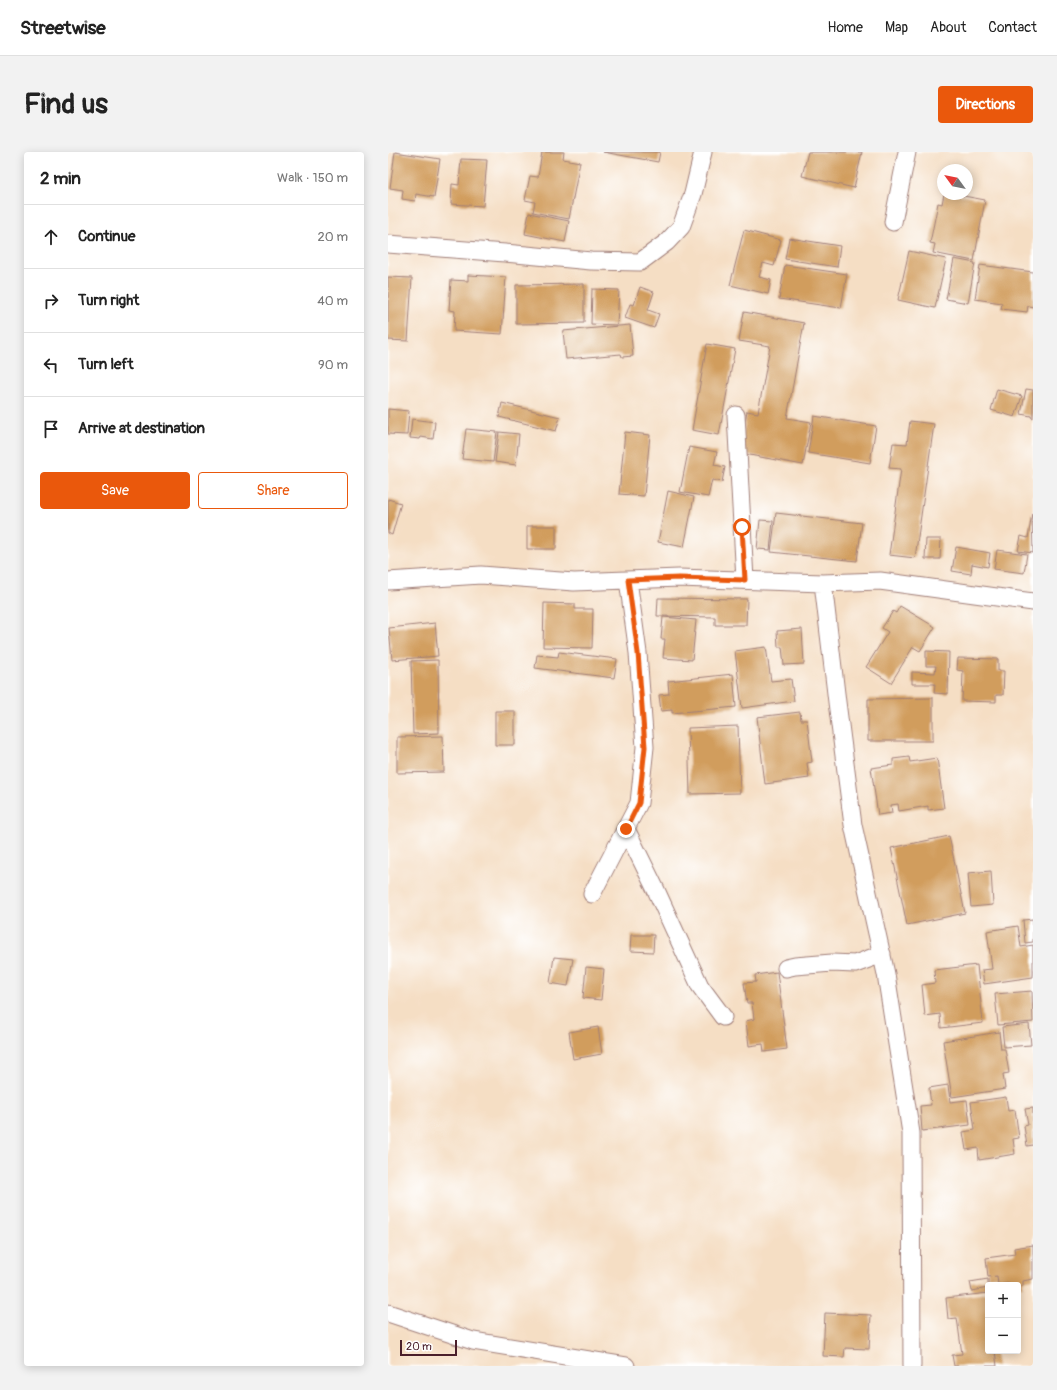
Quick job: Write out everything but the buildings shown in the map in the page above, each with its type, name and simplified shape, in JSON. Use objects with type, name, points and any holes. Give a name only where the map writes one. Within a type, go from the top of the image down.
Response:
[{"type":"street","points":[[388,244],[592,261],[640,262],[667,242],[681,227],[693,194],[703,152]]},
{"type":"street","points":[[893,222],[907,152]]},
{"type":"street","points":[[736,415],[745,580]]},
{"type":"street","points":[[388,580],[481,575],[574,582],[679,578],[823,583],[880,580],[1033,602]]},
{"type":"street","points":[[592,894],[639,803],[645,747],[638,653],[628,580]]},
{"type":"street","points":[[823,583],[853,825],[882,954],[911,1133],[912,1366]]},
{"type":"street","points":[[626,829],[700,986],[723,1017]]},
{"type":"street","points":[[786,968],[832,963],[855,964],[882,954]]},
{"type":"street","points":[[388,1313],[473,1341],[626,1366]]},
{"type":"route","points":[[626,829],[639,803],[645,747],[638,653],[628,580],[679,578],[745,580],[742,527]]}]
